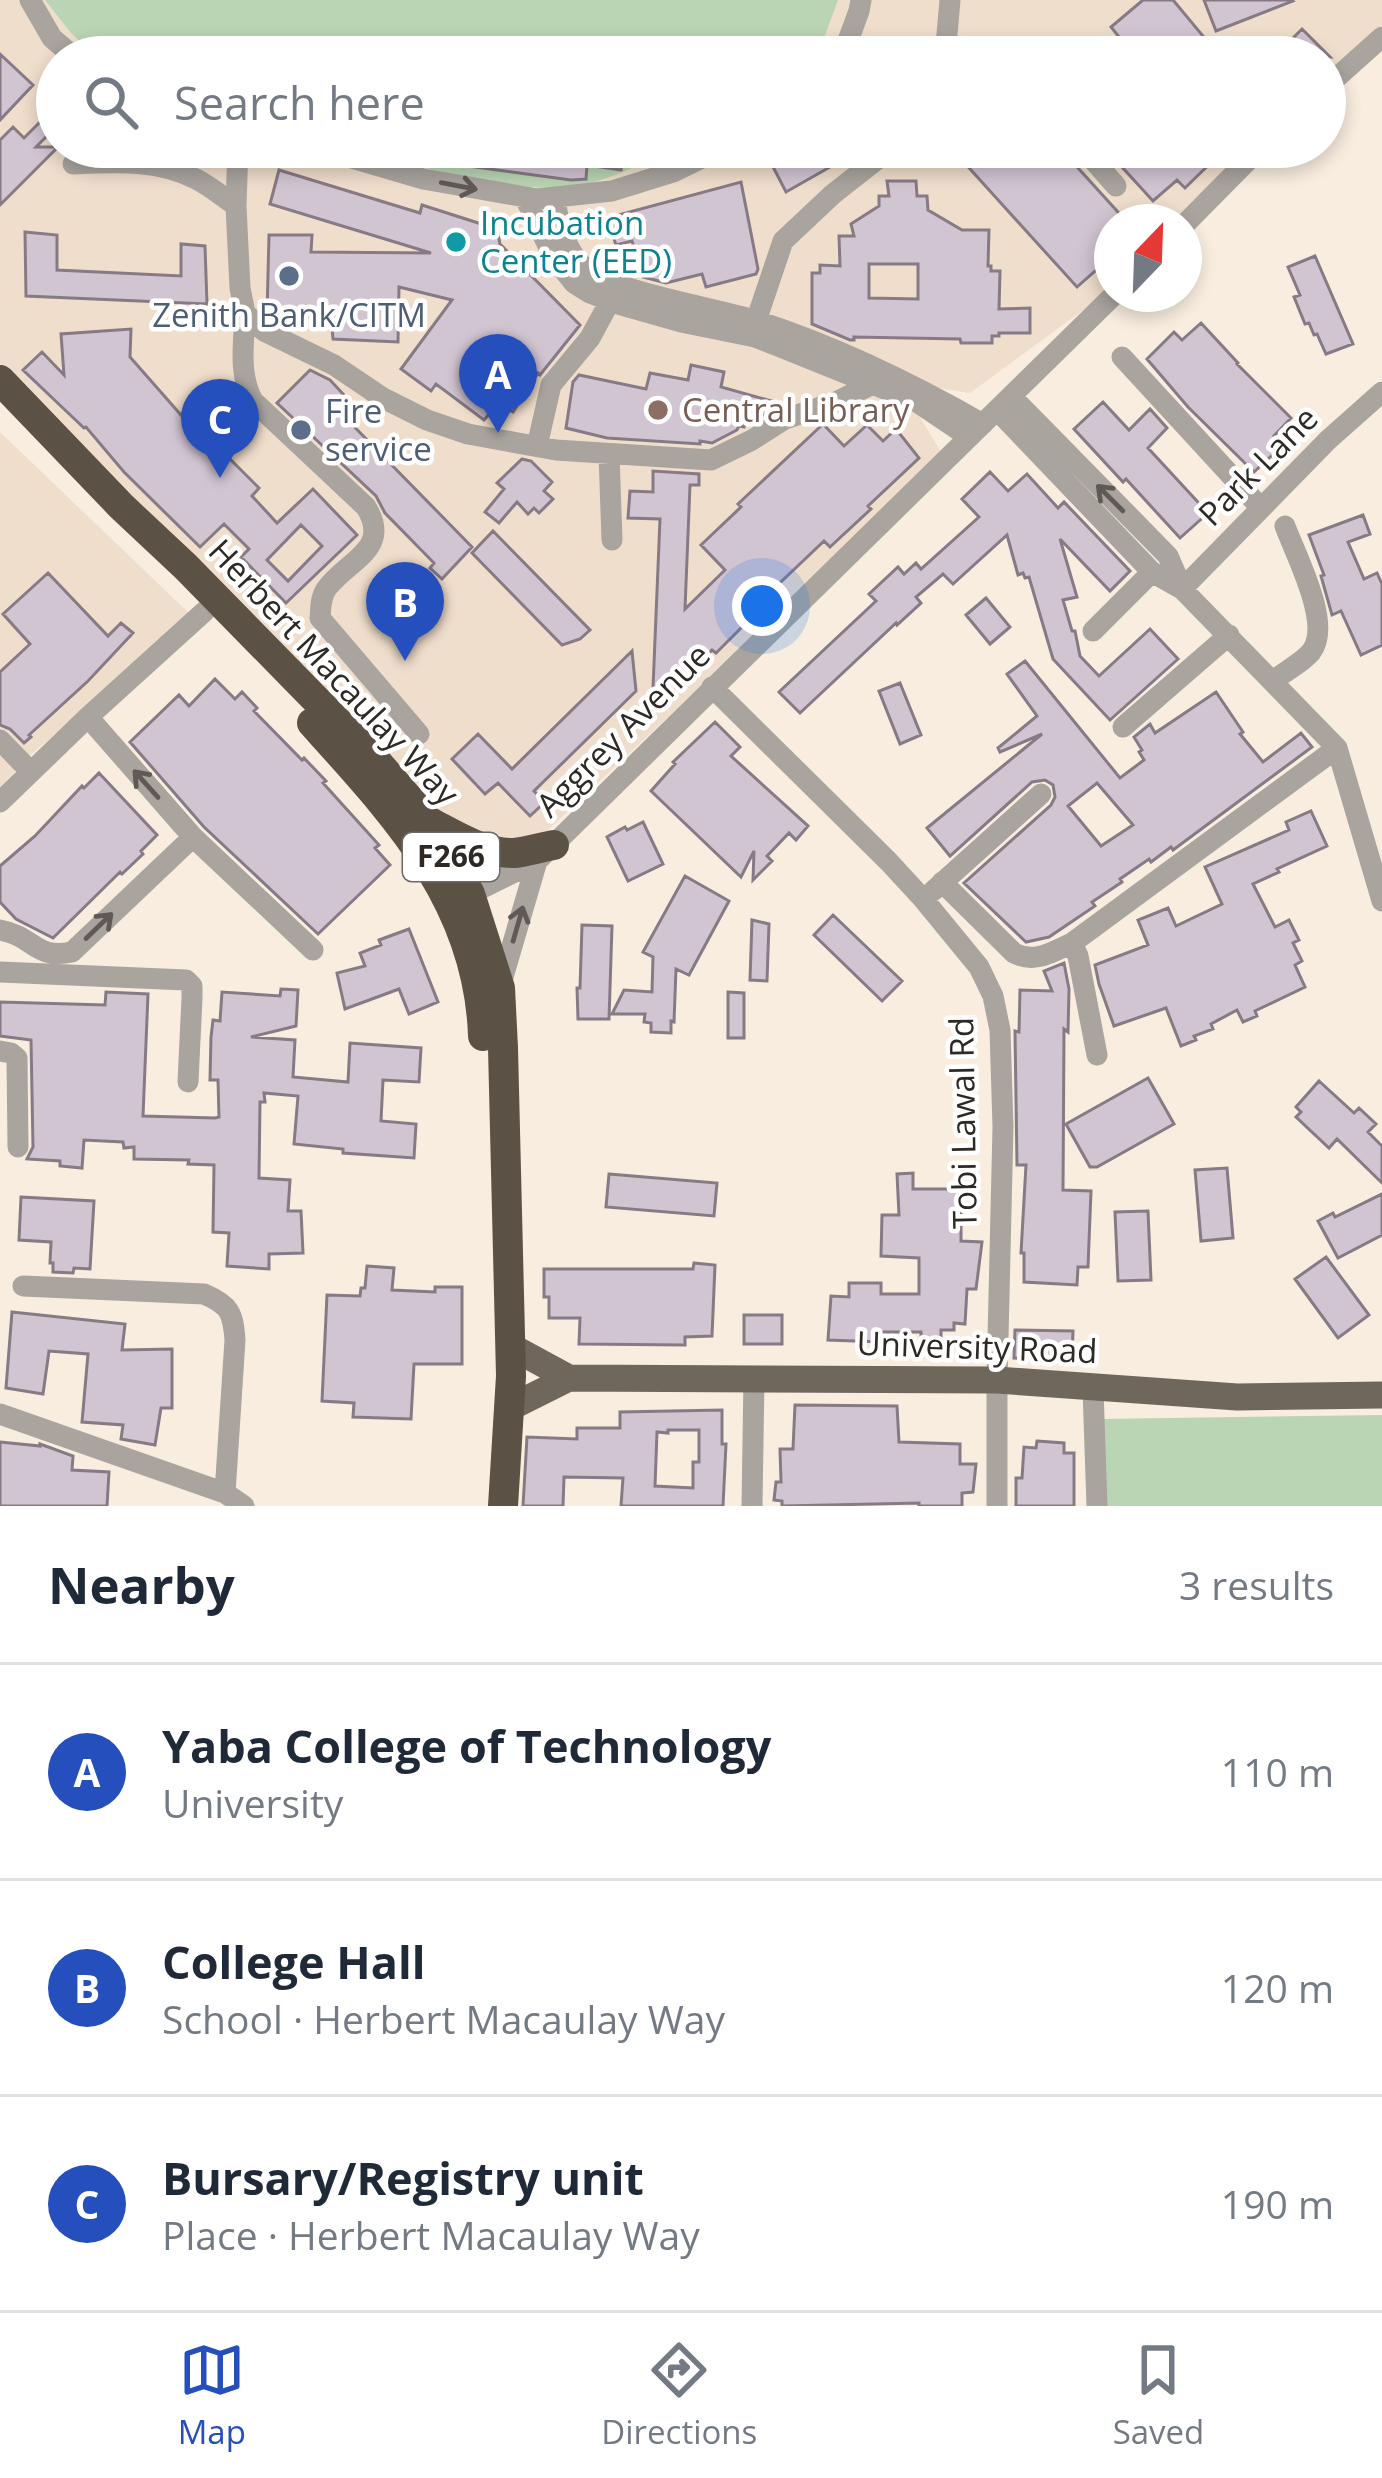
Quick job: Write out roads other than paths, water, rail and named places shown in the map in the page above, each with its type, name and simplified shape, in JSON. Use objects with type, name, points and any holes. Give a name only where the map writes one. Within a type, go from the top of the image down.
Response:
[{"type":"highway","name":"Herbert Macaulay Way","points":[[0,380],[340,723],[429,821],[470,894],[500,988],[510,1346],[503,1506]]},
{"type":"highway","name":"Herbert Macaulay Way","points":[[0,407],[312,722],[399,821],[428,862],[471,958],[482,1015],[490,1226],[485,1506]]},
{"type":"highway","points":[[429,821],[494,850],[546,853]]},
{"type":"main road","points":[[510,1346],[569,1378]]},
{"type":"main road","name":"University Road","points":[[569,1378],[997,1380],[1237,1397],[1382,1395]]},
{"type":"main road","points":[[508,1408],[569,1378]]},
{"type":"street","points":[[30,0],[51,36]]},
{"type":"street","points":[[850,36],[861,0]]},
{"type":"street","points":[[947,36],[950,0]]},
{"type":"street","points":[[1346,69],[1382,37]]},
{"type":"street","points":[[171,168],[199,180],[236,206]]},
{"type":"street","points":[[242,168],[236,206],[245,314],[245,387],[253,401],[375,521],[367,550],[325,590],[320,618],[419,734]]},
{"type":"street","points":[[386,168],[525,198],[612,191],[681,168]]},
{"type":"street","points":[[756,329],[783,241],[866,168]]},
{"type":"street","points":[[1100,168],[1116,186]]},
{"type":"street","points":[[1202,207],[1240,168]]},
{"type":"street","points":[[525,198],[546,243],[574,283],[610,301],[681,322],[756,329]]},
{"type":"street","points":[[554,198],[565,241],[582,266],[597,276],[857,361],[917,403],[990,417],[1055,457],[1168,556],[1182,589]]},
{"type":"street","points":[[537,446],[551,385],[590,338],[610,301]]},
{"type":"street","name":"Aggrey Avenue","points":[[546,853],[1097,312]]},
{"type":"street","points":[[245,314],[264,331],[334,365],[427,420],[468,434],[609,454],[711,460],[785,418],[882,381]]},
{"type":"street","points":[[1122,357],[1261,508]]},
{"type":"street","name":"Park Lane","points":[[1182,589],[1328,440],[1382,392]]},
{"type":"street","points":[[609,454],[612,540]]},
{"type":"street","points":[[1055,457],[1152,572],[1182,589],[1337,748],[1382,901]]},
{"type":"street","points":[[1274,681],[1310,654],[1319,638],[1318,616],[1285,526]]},
{"type":"street","points":[[1093,631],[1152,572]]},
{"type":"street","points":[[0,802],[205,611]]},
{"type":"street","points":[[1124,727],[1229,635]]},
{"type":"street","name":"Tobi Lawal Rd","points":[[712,687],[924,900],[979,967],[993,996],[1000,1030],[1003,1127],[998,1506]]},
{"type":"street","points":[[88,717],[193,837],[313,950]]},
{"type":"street","points":[[0,740],[31,772]]},
{"type":"street","points":[[942,882],[1014,953],[1037,958],[1072,943],[1337,748]]},
{"type":"street","points":[[924,900],[1041,794]]},
{"type":"street","points":[[0,930],[21,935],[44,952],[72,952],[193,837]]},
{"type":"street","points":[[470,894],[546,853]]},
{"type":"street","points":[[500,988],[546,853]]},
{"type":"street","points":[[1072,943],[1097,1055]]},
{"type":"street","points":[[0,972],[186,980],[192,998],[188,1082]]},
{"type":"street","points":[[0,1051],[17,1058],[18,1147]]},
{"type":"street","points":[[0,1414],[234,1500],[235,1340],[233,1317],[221,1301],[204,1294],[22,1286]]},
{"type":"street","points":[[752,1506],[754,1377]]},
{"type":"street","points":[[1093,1388],[1097,1506]]},
{"type":"place","name":"Incubation Center (EED)","points":[[456,242]]},
{"type":"place","name":"Zenith Bank/CITM","points":[[289,276]]},
{"type":"place","name":"Central Library","points":[[658,410]]},
{"type":"place","name":"Fire service","points":[[301,430]]},
{"type":"place","name":"Yaba College of Technology","points":[[498,433]]},
{"type":"place","name":"Bursary/Registry unit","points":[[220,478]]},
{"type":"place","name":"College Hall","points":[[405,661]]}]
